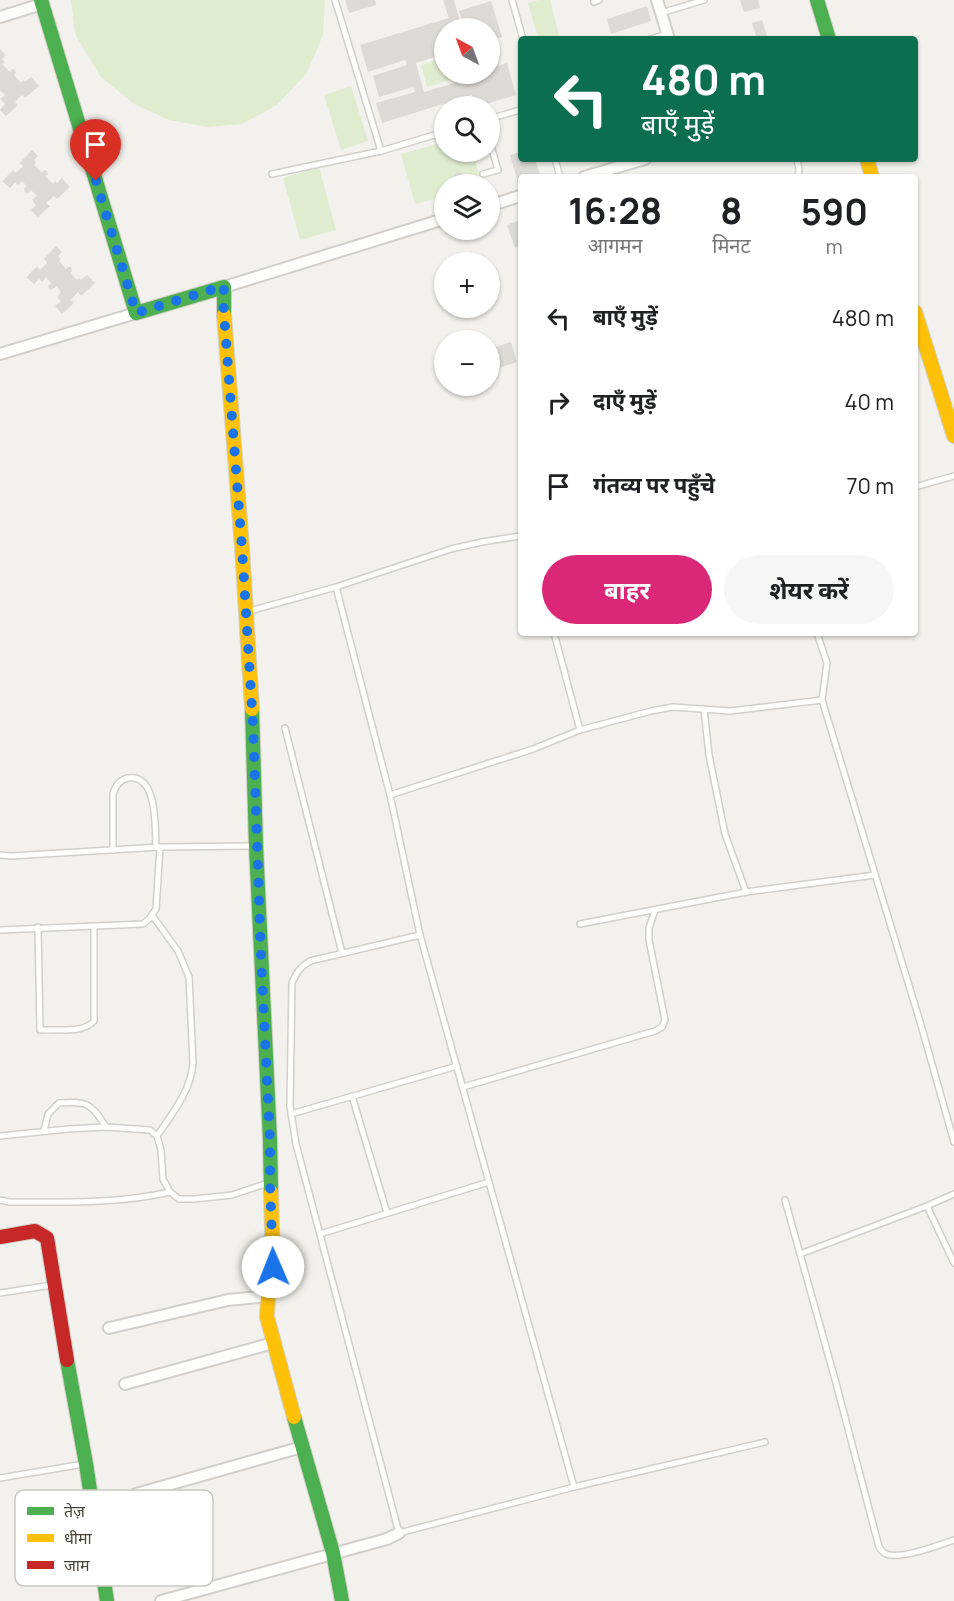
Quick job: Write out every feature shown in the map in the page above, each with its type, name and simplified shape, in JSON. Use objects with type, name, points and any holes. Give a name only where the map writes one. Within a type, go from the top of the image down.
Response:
[{"type":"street","points":[[657,0],[668,36]]},
{"type":"street","points":[[817,0],[828,36]]},
{"type":"street","points":[[0,17],[42,2],[136,313]]},
{"type":"street","points":[[594,174],[635,162]]},
{"type":"street","points":[[500,202],[518,197]]},
{"type":"street","points":[[0,354],[434,222]]},
{"type":"street","points":[[224,286],[253,725],[256,846],[270,1140],[273,1267],[267,1317],[333,1553],[342,1601]]},
{"type":"street","points":[[918,322],[954,436]]},
{"type":"street","points":[[0,1237],[35,1231],[47,1238],[90,1490]]},
{"type":"street","points":[[109,1328],[228,1300],[268,1296]]},
{"type":"street","points":[[125,1384],[273,1343]]},
{"type":"street","points":[[150,1490],[302,1447]]},
{"type":"street","points":[[161,1601],[387,1539],[399,1533]]},
{"type":"street","points":[[105,1586],[107,1601]]},
{"type":"lane","points":[[335,0],[381,151]]},
{"type":"lane","points":[[512,0],[522,36]]},
{"type":"lane","points":[[661,13],[704,0]]},
{"type":"lane","points":[[500,116],[518,111]]},
{"type":"lane","points":[[272,174],[381,151],[434,135]]},
{"type":"lane","points":[[483,174],[498,170],[496,162]]},
{"type":"lane","points":[[918,486],[954,476]]},
{"type":"lane","points":[[245,612],[336,587],[451,549],[518,536]]},
{"type":"lane","points":[[336,587],[390,795],[420,935],[574,1487]]},
{"type":"lane","points":[[555,636],[580,730]]},
{"type":"lane","points":[[818,636],[827,663],[822,700],[921,1025],[954,1142]]},
{"type":"lane","points":[[390,795],[533,749],[580,730],[651,711],[673,708],[730,711],[822,700]]},
{"type":"lane","points":[[704,709],[709,755],[725,834],[746,892]]},
{"type":"lane","points":[[285,728],[342,953]]},
{"type":"lane","points":[[0,930],[143,924],[156,909],[158,847],[151,795],[140,779],[125,779],[115,787],[113,850]]},
{"type":"lane","points":[[0,855],[158,847],[256,846]]},
{"type":"lane","points":[[580,924],[746,892],[875,875]]},
{"type":"lane","points":[[463,1087],[655,1031],[662,1027],[665,1020],[649,940],[649,928],[655,910]]},
{"type":"lane","points":[[152,915],[178,951],[189,977],[193,1063],[189,1083],[180,1103],[157,1136]]},
{"type":"lane","points":[[38,927],[40,1030],[78,1029],[90,1026],[94,1021],[94,927]]},
{"type":"lane","points":[[420,935],[310,961],[296,973],[292,983],[291,1114],[296,1144],[399,1533],[574,1487],[765,1442]]},
{"type":"lane","points":[[291,1114],[456,1066]]},
{"type":"lane","points":[[352,1096],[387,1213]]},
{"type":"lane","points":[[44,1131],[48,1114],[59,1103],[77,1102],[91,1106],[106,1127]]},
{"type":"lane","points":[[0,1136],[106,1127],[150,1130],[157,1136],[161,1150],[163,1179],[170,1192],[179,1198],[194,1199],[232,1195],[270,1183]]},
{"type":"lane","points":[[320,1234],[489,1182]]},
{"type":"lane","points":[[0,1200],[79,1202],[147,1197],[170,1192]]},
{"type":"lane","points":[[800,1254],[954,1194]]},
{"type":"lane","points":[[785,1200],[879,1547],[885,1554],[896,1556],[954,1540]]},
{"type":"lane","points":[[927,1206],[954,1263]]},
{"type":"lane","points":[[0,1293],[54,1284]]},
{"type":"lane","points":[[0,1478],[86,1464]]},
{"type":"green space","points":[[71,0],[325,0],[323,35],[307,73],[277,105],[242,124],[206,127],[169,120],[134,104],[100,76],[75,34]]},
{"type":"green space","points":[[550,0],[559,36],[537,36],[528,3]]},
{"type":"green space","points":[[434,61],[434,84],[437,84],[427,87],[421,65]]},
{"type":"green space","points":[[351,86],[368,141],[341,150],[324,95]]},
{"type":"green space","points":[[434,145],[434,162],[476,162],[479,174],[434,174],[434,199],[415,204],[401,154]]},
{"type":"green space","points":[[319,167],[336,230],[300,240],[283,178]]},
{"type":"building","points":[[345,0],[375,0],[376,5],[349,13]]},
{"type":"building","points":[[443,0],[454,0],[459,18],[449,18]]},
{"type":"building","points":[[740,0],[758,0],[760,8],[744,12]]},
{"type":"building","points":[[491,1],[496,18],[461,18],[459,11]]},
{"type":"building","points":[[647,6],[651,21],[611,34],[607,19]]},
{"type":"building","points":[[762,20],[767,36],[756,36],[752,23]]},
{"type":"building","points":[[434,23],[434,57],[416,63],[424,92],[450,84],[500,84],[500,65],[507,63],[516,95],[500,100],[500,96],[434,96],[434,107],[382,123],[376,103],[415,92],[413,87],[379,97],[373,76],[407,65],[405,60],[368,72],[360,45]]},
{"type":"building","points":[[0,49],[6,55],[2,59],[5,62],[2,64],[10,72],[12,69],[15,70],[14,75],[21,83],[31,77],[39,86],[25,98],[22,95],[15,102],[18,105],[6,116],[0,110],[5,104],[0,99],[5,95],[0,90]]},
{"type":"building","points":[[32,150],[38,156],[34,160],[36,163],[34,165],[42,173],[44,170],[47,171],[48,174],[45,176],[53,184],[62,178],[70,187],[57,199],[54,196],[46,203],[50,206],[38,217],[31,210],[36,205],[32,200],[37,196],[31,190],[28,193],[25,192],[24,189],[27,186],[22,181],[18,185],[15,182],[10,188],[2,181],[13,170],[16,173],[23,166],[20,163]]},
{"type":"building","points":[[518,153],[518,162],[536,162],[540,174],[518,174],[518,183],[510,155]]},
{"type":"building","points":[[518,221],[518,247],[515,248],[507,225]]},
{"type":"building","points":[[56,246],[62,252],[58,256],[61,259],[59,261],[66,269],[71,267],[70,273],[77,280],[87,275],[95,283],[81,296],[78,292],[71,300],[74,303],[62,314],[55,306],[61,301],[57,297],[61,292],[56,286],[52,290],[49,289],[48,286],[51,283],[46,277],[42,282],[39,279],[34,284],[26,277],[37,266],[40,270],[47,263],[44,259]]},
{"type":"building","points":[[511,342],[517,362],[500,367],[500,346]]},
{"type":"traffic: fast","points":[[41,0],[136,313],[224,287],[224,315]]},
{"type":"traffic: fast","points":[[817,0],[828,36]]},
{"type":"traffic: fast","points":[[252,709],[271,1192]]},
{"type":"traffic: fast","points":[[67,1360],[90,1490]]},
{"type":"traffic: fast","points":[[294,1417],[333,1553],[342,1601]]},
{"type":"traffic: fast","points":[[105,1586],[107,1601]]},
{"type":"traffic: slow","points":[[868,162],[871,174]]},
{"type":"traffic: slow","points":[[224,315],[252,709]]},
{"type":"traffic: slow","points":[[918,322],[954,436]]},
{"type":"traffic: slow","points":[[271,1192],[273,1267],[267,1317],[294,1417]]},
{"type":"traffic: jam","points":[[0,1237],[35,1231],[47,1238],[67,1360]]},
{"type":"route","points":[[96,181],[136,313],[224,286],[230,407],[253,725],[273,1267]]}]
